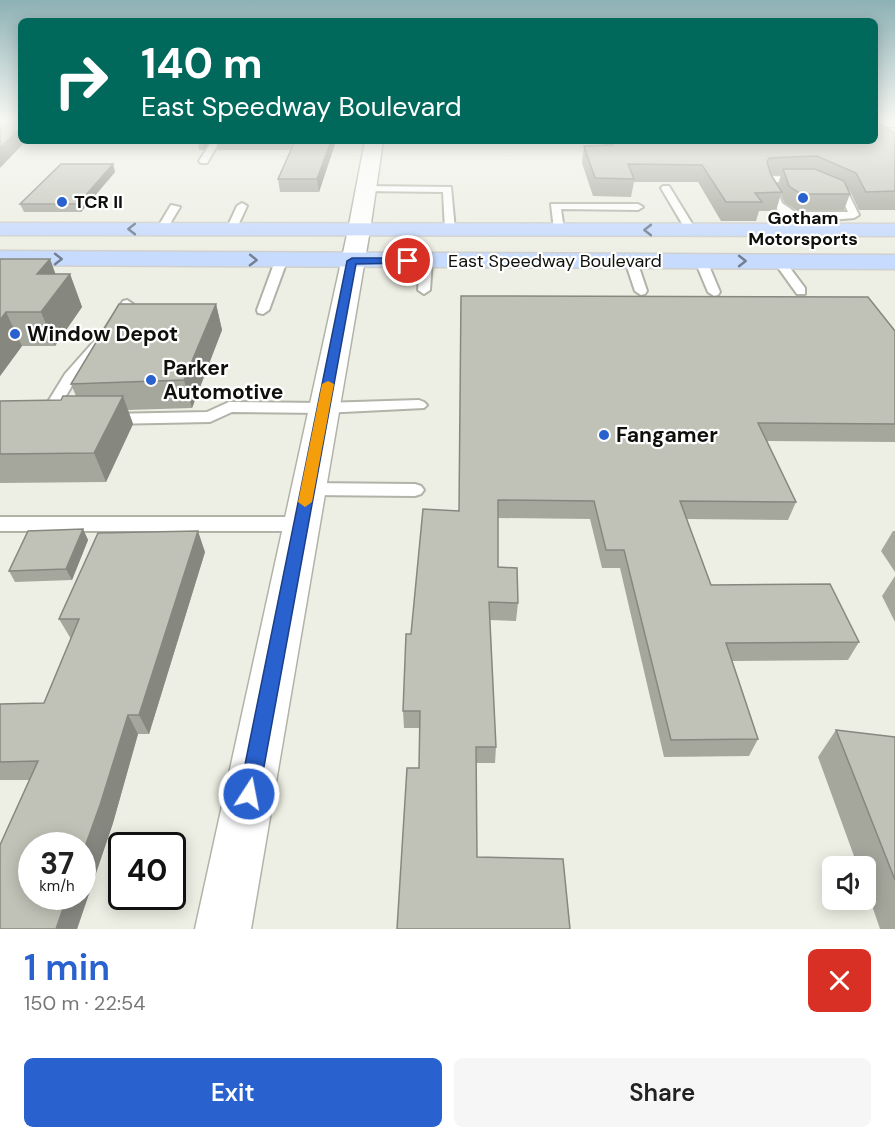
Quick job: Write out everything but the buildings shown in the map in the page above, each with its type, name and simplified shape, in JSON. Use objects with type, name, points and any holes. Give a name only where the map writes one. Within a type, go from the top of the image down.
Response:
[{"type":"main road","name":"East Speedway Boulevard","points":[[0,258],[281,261],[450,230],[691,230],[828,224],[895,230]]},
{"type":"main road","name":"East Speedway Boulevard","points":[[0,229],[231,230],[355,246],[426,261],[895,262]]},
{"type":"street","points":[[223,929],[370,164]]},
{"type":"lane","points":[[769,179],[815,181],[844,193],[854,215],[828,224],[793,215],[777,205],[769,179]]},
{"type":"lane","points":[[666,188],[691,230]]},
{"type":"lane","points":[[365,189],[448,189],[450,230]]},
{"type":"lane","points":[[231,230],[242,206]]},
{"type":"lane","points":[[559,230],[555,206],[638,207]]},
{"type":"lane","points":[[161,230],[176,207]]},
{"type":"lane","points":[[263,310],[281,261]]},
{"type":"lane","points":[[424,290],[426,261]]},
{"type":"lane","points":[[631,261],[641,291]]},
{"type":"lane","points":[[701,261],[714,291]]},
{"type":"lane","points":[[780,262],[801,291]]},
{"type":"lane","points":[[69,419],[45,419],[70,377],[109,332],[127,304]]},
{"type":"lane","points":[[92,419],[210,417],[229,407],[323,408],[419,405]]},
{"type":"lane","points":[[0,524],[304,506],[415,490]]},
{"type":"slow traffic","points":[[305,502],[328,384]]},
{"type":"place","name":"Gotham Motorsports","points":[[803,198]]},
{"type":"place","name":"TCR II","points":[[62,202]]},
{"type":"place","name":"Window Depot","points":[[15,334]]},
{"type":"place","name":"Parker Automotive","points":[[151,380]]},
{"type":"place","name":"Fangamer","points":[[604,435]]},
{"type":"route","points":[[249,794],[352,261],[408,261]]}]
